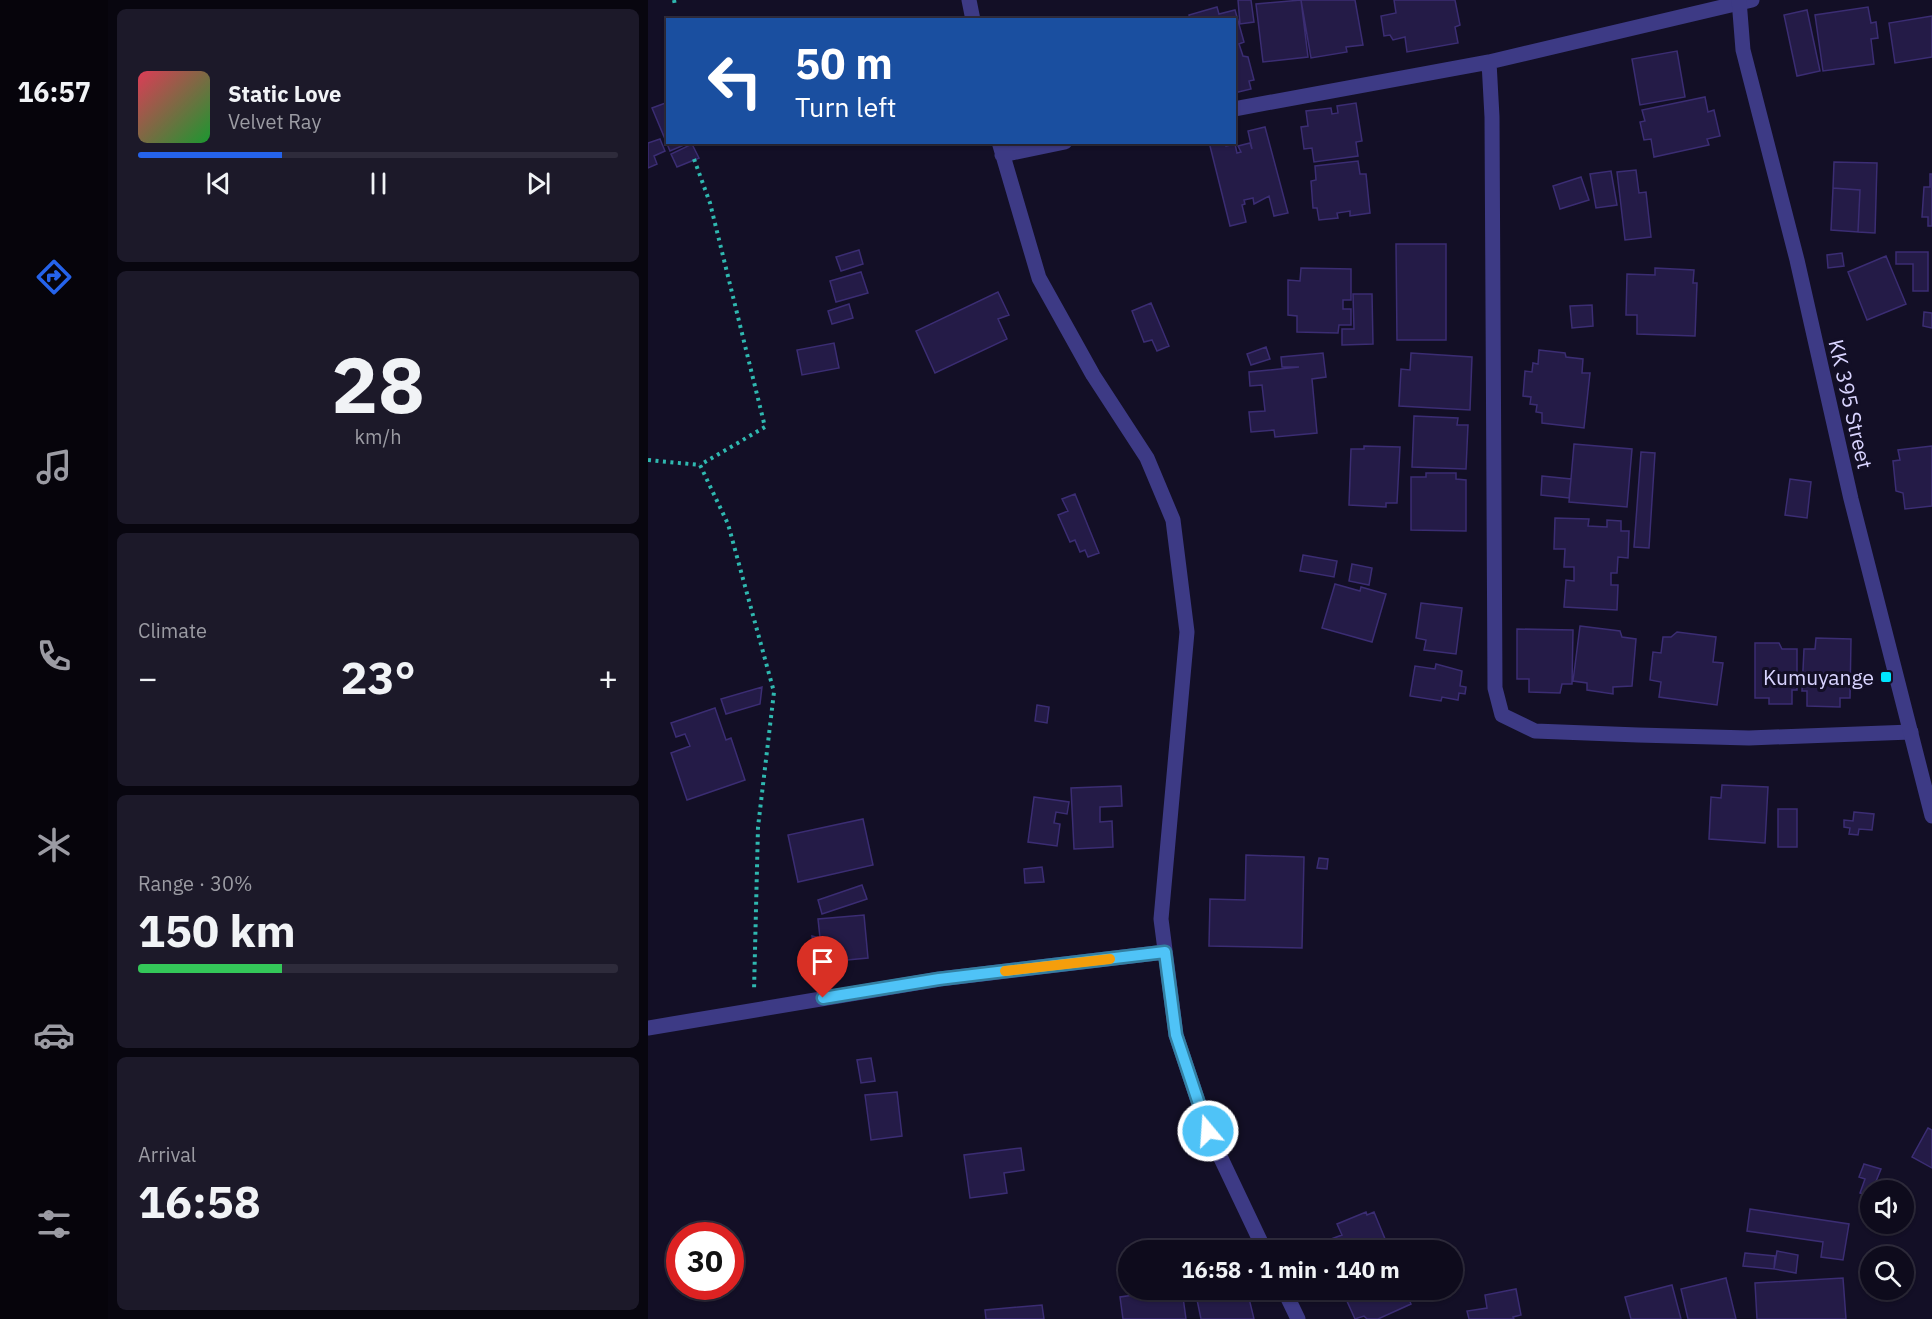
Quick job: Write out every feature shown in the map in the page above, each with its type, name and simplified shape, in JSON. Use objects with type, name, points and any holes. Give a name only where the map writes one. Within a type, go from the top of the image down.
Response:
[{"type":"street","points":[[969,0],[973,18]]},
{"type":"street","points":[[1236,109],[1489,62],[1744,1]]},
{"type":"street","name":"KK 395 Street","points":[[1744,1],[1743,50],[1932,816]]},
{"type":"street","points":[[1489,62],[1492,128],[1495,688],[1502,715],[1535,731],[1626,735],[1749,738],[1911,732]]},
{"type":"street","points":[[1046,144],[1000,149],[1038,278],[1093,375],[1147,458],[1173,520],[1187,632],[1161,919],[1176,1035],[1208,1131],[1260,1240]]},
{"type":"street","points":[[648,1028],[939,979],[1165,952]]},
{"type":"street","points":[[1289,1300],[1298,1319]]},
{"type":"path","points":[[648,460],[700,465],[765,427],[710,203],[694,159]]},
{"type":"path","points":[[700,465],[728,524],[774,692],[758,827],[753,1010]]},
{"type":"building","points":[[1238,0],[1251,0],[1254,22],[1240,24]]},
{"type":"building","points":[[1301,0],[1308,57],[1263,62],[1256,4]]},
{"type":"building","points":[[1301,0],[1355,0],[1363,45],[1346,47],[1347,52],[1311,58]]},
{"type":"building","points":[[1394,0],[1455,0],[1460,25],[1455,27],[1458,43],[1407,52],[1405,37],[1393,40],[1390,35],[1384,36],[1381,16],[1396,13]]},
{"type":"building","points":[[1217,7],[1219,14],[1235,10],[1244,42],[1239,44],[1243,56],[1248,57],[1254,80],[1249,81],[1251,89],[1236,93],[1236,18],[1190,18],[1189,15]]},
{"type":"building","points":[[1868,7],[1871,23],[1876,22],[1878,38],[1871,39],[1874,64],[1823,71],[1815,15]]},
{"type":"building","points":[[1807,10],[1820,71],[1797,76],[1784,15]]},
{"type":"building","points":[[1932,16],[1932,57],[1895,63],[1889,23]]},
{"type":"building","points":[[1677,51],[1685,97],[1640,105],[1632,59]]},
{"type":"building","points":[[1705,97],[1708,112],[1714,110],[1720,136],[1707,139],[1709,145],[1654,157],[1651,139],[1644,140],[1640,122],[1645,121],[1642,110]]},
{"type":"building","points":[[666,103],[666,141],[652,108]]},
{"type":"building","points":[[1356,103],[1362,141],[1356,142],[1358,156],[1314,162],[1312,148],[1304,149],[1301,127],[1308,126],[1306,111],[1331,108],[1332,114],[1338,113],[1337,106]]},
{"type":"building","points":[[1265,127],[1288,213],[1274,216],[1269,196],[1254,204],[1253,198],[1244,200],[1245,204],[1242,205],[1246,222],[1230,226],[1210,144],[1226,144],[1226,146],[1235,144],[1237,153],[1241,152],[1238,146],[1250,143],[1252,149],[1248,131]]},
{"type":"building","points":[[660,139],[665,151],[654,156],[657,164],[648,168],[648,143]]},
{"type":"building","points":[[667,144],[686,144],[670,151]]},
{"type":"building","points":[[692,144],[699,158],[677,167],[671,154]]},
{"type":"building","points":[[1358,161],[1360,174],[1366,174],[1370,213],[1350,216],[1350,211],[1337,213],[1338,218],[1319,220],[1317,208],[1313,208],[1311,181],[1316,180],[1315,166]]},
{"type":"building","points":[[1834,162],[1877,163],[1875,233],[1858,232],[1860,190],[1833,188]]},
{"type":"building","points":[[1636,170],[1639,193],[1646,192],[1651,237],[1625,240],[1617,172]]},
{"type":"building","points":[[1611,171],[1617,205],[1596,208],[1590,174]]},
{"type":"building","points":[[1930,174],[1932,174],[1932,226],[1928,226],[1928,217],[1922,217],[1924,187],[1930,187]]},
{"type":"building","points":[[1581,177],[1589,200],[1560,209],[1553,186]]},
{"type":"building","points":[[1833,188],[1860,190],[1858,232],[1831,230]]},
{"type":"building","points":[[1396,244],[1446,244],[1446,340],[1397,340]]},
{"type":"building","points":[[859,250],[863,264],[841,271],[836,257]]},
{"type":"building","points":[[1896,252],[1928,252],[1928,291],[1913,291],[1913,264],[1896,264]]},
{"type":"building","points":[[1842,253],[1844,266],[1828,268],[1827,255]]},
{"type":"building","points":[[1886,256],[1906,304],[1867,320],[1848,272]]},
{"type":"building","points":[[1301,268],[1351,269],[1351,300],[1343,300],[1343,309],[1351,309],[1351,325],[1339,325],[1338,333],[1297,332],[1297,316],[1288,315],[1288,280],[1300,281]]},
{"type":"building","points":[[1655,268],[1694,270],[1693,283],[1697,283],[1695,336],[1637,334],[1637,315],[1626,315],[1627,274],[1655,275]]},
{"type":"building","points":[[861,272],[868,293],[836,302],[830,281]]},
{"type":"building","points":[[998,292],[1009,315],[998,319],[1007,339],[935,373],[916,331]]},
{"type":"building","points":[[1353,294],[1372,294],[1373,344],[1342,345],[1342,329],[1354,329]]},
{"type":"building","points":[[1151,303],[1169,346],[1157,351],[1152,340],[1144,342],[1132,311]]},
{"type":"building","points":[[849,304],[853,318],[832,324],[828,311]]},
{"type":"building","points":[[1592,305],[1593,326],[1572,328],[1570,306]]},
{"type":"building","points":[[1924,312],[1932,313],[1932,328],[1923,326]]},
{"type":"building","points":[[834,343],[839,368],[802,375],[797,350]]},
{"type":"building","points":[[1266,347],[1270,359],[1251,365],[1247,354]]},
{"type":"building","points":[[1539,350],[1565,353],[1566,357],[1583,359],[1582,373],[1590,373],[1584,428],[1542,423],[1542,413],[1536,412],[1537,405],[1530,404],[1531,397],[1523,396],[1525,371],[1532,372],[1533,363],[1538,364]]},
{"type":"building","points":[[1323,353],[1326,377],[1312,379],[1317,433],[1275,437],[1274,430],[1251,432],[1249,412],[1265,411],[1262,385],[1250,386],[1249,372],[1299,367],[1282,367],[1281,357]]},
{"type":"building","points":[[1411,353],[1472,357],[1470,410],[1399,406],[1401,369],[1410,370]]},
{"type":"building","points":[[1414,416],[1458,418],[1457,425],[1468,425],[1466,469],[1412,467]]},
{"type":"building","points":[[1574,444],[1632,449],[1627,507],[1569,502]]},
{"type":"building","points":[[1364,446],[1400,447],[1397,503],[1386,503],[1386,507],[1349,505],[1351,449],[1364,449]]},
{"type":"building","points":[[1932,446],[1932,506],[1905,509],[1903,493],[1896,491],[1893,461],[1900,460],[1898,450]]},
{"type":"building","points":[[1641,452],[1655,453],[1649,548],[1634,547]]},
{"type":"building","points":[[1426,473],[1456,473],[1456,479],[1466,480],[1466,531],[1411,530],[1411,477],[1426,477]]},
{"type":"building","points":[[1542,476],[1571,479],[1569,498],[1541,495]]},
{"type":"building","points":[[1790,479],[1811,482],[1807,518],[1785,515]]},
{"type":"building","points":[[1075,494],[1099,553],[1088,557],[1085,550],[1080,552],[1075,540],[1070,542],[1058,515],[1068,511],[1062,499]]},
{"type":"building","points":[[1555,518],[1589,519],[1588,526],[1607,527],[1607,520],[1621,521],[1621,531],[1629,531],[1628,558],[1618,557],[1617,573],[1611,573],[1611,585],[1618,585],[1617,610],[1564,607],[1566,580],[1574,581],[1574,567],[1564,567],[1565,549],[1554,549]]},
{"type":"building","points":[[1303,555],[1337,561],[1334,577],[1300,571]]},
{"type":"building","points":[[1352,564],[1372,568],[1369,585],[1349,581]]},
{"type":"building","points":[[1335,584],[1360,591],[1361,587],[1386,594],[1372,642],[1322,628]]},
{"type":"building","points":[[1421,603],[1462,608],[1456,654],[1424,650],[1426,640],[1416,638]]},
{"type":"building","points":[[1580,626],[1620,631],[1622,637],[1636,639],[1632,686],[1613,687],[1613,694],[1587,690],[1587,683],[1573,681]]},
{"type":"building","points":[[1517,629],[1573,630],[1572,684],[1562,684],[1560,693],[1529,692],[1529,679],[1517,679]]},
{"type":"building","points":[[1677,632],[1716,637],[1713,662],[1723,663],[1717,705],[1659,697],[1661,682],[1650,680],[1653,652],[1661,653],[1663,637],[1671,637]]},
{"type":"building","points":[[1816,638],[1851,639],[1850,698],[1840,698],[1840,707],[1807,706],[1807,691],[1802,691],[1804,649],[1815,649]]},
{"type":"building","points":[[1755,643],[1779,643],[1782,649],[1797,649],[1797,690],[1792,690],[1792,704],[1769,704],[1769,698],[1755,698]]},
{"type":"building","points":[[1436,664],[1462,671],[1460,686],[1466,687],[1465,694],[1459,693],[1458,700],[1442,697],[1441,701],[1410,696],[1415,666],[1435,669]]},
{"type":"building","points":[[762,687],[760,704],[726,714],[721,699]]},
{"type":"building","points":[[1037,705],[1049,707],[1047,723],[1035,721]]},
{"type":"building","points":[[715,708],[726,740],[731,738],[745,780],[687,800],[671,753],[690,746],[685,734],[676,737],[671,723]]},
{"type":"building","points":[[1722,785],[1768,787],[1765,843],[1709,839],[1711,797],[1721,798]]},
{"type":"building","points":[[1121,786],[1122,806],[1100,807],[1100,822],[1112,821],[1113,847],[1074,849],[1071,788]]},
{"type":"building","points":[[1034,797],[1069,802],[1067,814],[1056,812],[1054,823],[1060,824],[1057,846],[1028,842]]},
{"type":"building","points":[[1778,809],[1797,809],[1797,847],[1778,847]]},
{"type":"building","points":[[1854,812],[1874,814],[1872,830],[1859,829],[1858,835],[1849,834],[1850,828],[1844,827],[1844,820],[1853,821]]},
{"type":"building","points":[[863,819],[873,865],[798,882],[788,835]]},
{"type":"building","points":[[1246,855],[1304,857],[1302,948],[1209,946],[1210,899],[1245,900]]},
{"type":"building","points":[[1319,858],[1328,859],[1327,869],[1317,868]]},
{"type":"building","points":[[1042,867],[1044,882],[1025,883],[1024,869]]},
{"type":"building","points":[[862,885],[867,899],[822,914],[818,900]]},
{"type":"building","points":[[864,915],[868,958],[815,963],[812,936],[820,938],[818,919]]},
{"type":"building","points":[[871,1058],[875,1081],[861,1083],[857,1060]]},
{"type":"building","points":[[897,1092],[902,1136],[871,1140],[865,1095]]},
{"type":"building","points":[[1928,1128],[1932,1130],[1932,1168],[1912,1157]]},
{"type":"building","points":[[1021,1148],[1024,1170],[1004,1173],[1007,1193],[970,1198],[964,1155]]},
{"type":"building","points":[[1864,1164],[1881,1169],[1877,1180],[1865,1180],[1859,1177]]},
{"type":"building","points":[[1750,1209],[1849,1224],[1843,1260],[1821,1257],[1823,1242],[1747,1231]]},
{"type":"building","points":[[1366,1212],[1367,1215],[1374,1212],[1385,1240],[1332,1240],[1342,1235],[1337,1224]]},
{"type":"building","points":[[1777,1251],[1798,1255],[1796,1273],[1774,1269]]},
{"type":"building","points":[[1745,1253],[1775,1256],[1774,1269],[1743,1266]]},
{"type":"building","points":[[1726,1278],[1736,1319],[1688,1319],[1681,1289]]},
{"type":"building","points":[[1843,1278],[1846,1319],[1757,1319],[1755,1283]]},
{"type":"building","points":[[1672,1285],[1681,1319],[1631,1319],[1625,1297]]},
{"type":"building","points":[[1516,1289],[1521,1315],[1513,1317],[1514,1319],[1469,1319],[1467,1311],[1487,1308],[1485,1295]]},
{"type":"building","points":[[1120,1300],[1183,1300],[1186,1319],[1123,1319]]},
{"type":"building","points":[[1197,1300],[1249,1300],[1254,1319],[1201,1319]]},
{"type":"building","points":[[1346,1300],[1409,1300],[1411,1304],[1378,1319],[1367,1319],[1364,1316],[1355,1319]]},
{"type":"building","points":[[1042,1305],[1044,1319],[986,1319],[985,1310]]},
{"type":"slow traffic","points":[[1005,971],[1110,959]]},
{"type":"place","name":"Kumuyange","points":[[1886,677]]},
{"type":"route","points":[[823,998],[939,979],[1165,952],[1176,1035],[1208,1131]]}]
